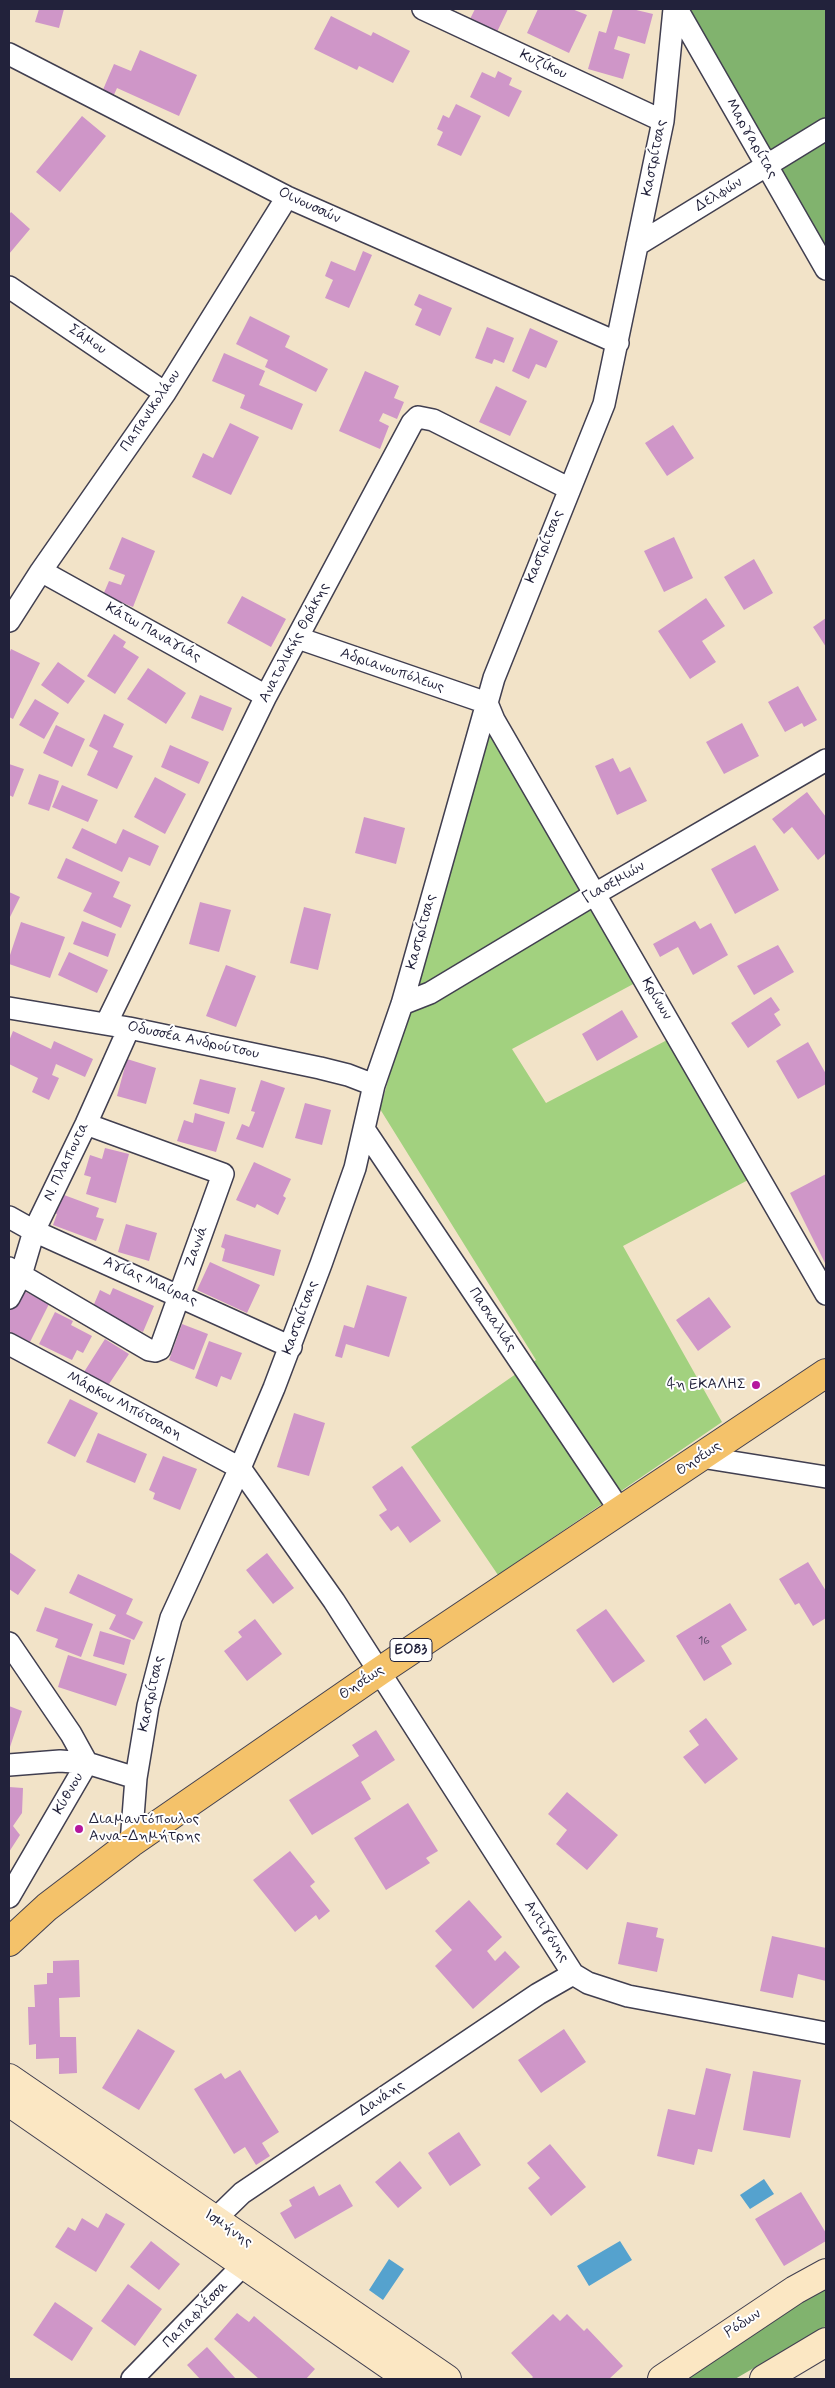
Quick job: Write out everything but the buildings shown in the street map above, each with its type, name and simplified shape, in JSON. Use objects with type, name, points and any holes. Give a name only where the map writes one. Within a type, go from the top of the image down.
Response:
[{"type":"main road","name":"Θησέως","points":[[9,1942],[55,1901],[131,1843],[380,1671],[621,1512],[826,1373]]},
{"type":"street","name":"Κυζίκου","points":[[423,9],[663,121]]},
{"type":"street","name":"Καστρίτσας","points":[[131,1843],[136,1778],[148,1706],[170,1618],[240,1468],[291,1348],[355,1168],[374,1085],[402,1004],[487,703],[504,650],[568,488],[604,404],[663,121],[676,9]]},
{"type":"street","name":"Μαργαρίτας","points":[[676,9],[826,270]]},
{"type":"street","name":"Οινουσσών","points":[[9,54],[288,197],[618,343]]},
{"type":"street","name":"Δελφών","points":[[637,245],[826,129]]},
{"type":"street","name":"Παπανικολάου","points":[[9,621],[41,571],[165,393],[288,197]]},
{"type":"street","name":"Σάμου","points":[[9,287],[165,393]]},
{"type":"street","name":"Ανατολικής Θράκης","points":[[106,1024],[266,696],[412,423],[418,417],[433,420],[568,488]]},
{"type":"street","name":"Κάτω Παναγιάς","points":[[41,571],[266,696]]},
{"type":"street","name":"Αδριανουπόλεως","points":[[298,638],[487,703]]},
{"type":"street","name":"Κρίνων","points":[[487,703],[494,720],[826,1294]]},
{"type":"street","name":"Γιασεμιών","points":[[402,1004],[430,993],[595,894],[826,760]]},
{"type":"street","name":"Οδυσσέα Ανδρούτσου","points":[[11,1014],[129,1028],[320,1068],[348,1075],[374,1085]]},
{"type":"street","name":"Ν. Πλαπουτα","points":[[9,1298],[15,1271],[86,1124],[129,1028]]},
{"type":"street","name":"Ζαννά","points":[[15,1271],[149,1350],[155,1352],[160,1349],[223,1174],[86,1124]]},
{"type":"street","name":"Πασχαλιάς","points":[[364,1129],[621,1512]]},
{"type":"street","name":"Αγίας Μαύρας","points":[[9,1217],[34,1231],[179,1295],[291,1348]]},
{"type":"street","name":"Μάρκου Μπότσαρη","points":[[9,1344],[240,1468]]},
{"type":"street","points":[[701,1457],[826,1477]]},
{"type":"street","name":"Αντιγόνης","points":[[240,1468],[334,1601],[573,1974],[594,1985],[628,1996],[826,2033]]},
{"type":"street","name":"Κύθνου","points":[[9,1643],[71,1734],[87,1762],[9,1897]]},
{"type":"street","points":[[9,1765],[60,1760],[87,1762],[136,1778]]},
{"type":"street","name":"Δανάης","points":[[207,2226],[242,2193],[538,1994],[573,1974]]},
{"type":"street","name":"Ισμήνης","points":[[9,2078],[207,2226],[252,2257],[447,2379]]},
{"type":"street","name":"Ισμήνης","points":[[9,2102],[207,2226]]},
{"type":"street","name":"Ισμήνης","points":[[252,2257],[410,2379]]},
{"type":"street","name":"Παπαφλέσσα","points":[[132,2379],[252,2257]]},
{"type":"street","name":"Ρόδων","points":[[662,2379],[786,2296],[826,2273]]},
{"type":"street","points":[[764,2379],[826,2342]]},
{"type":"green space","points":[[681,9],[826,9],[826,274]]},
{"type":"green space","points":[[490,724],[637,982],[512,1049],[546,1103],[671,1038],[750,1179],[623,1246],[722,1422],[498,1575],[411,1447],[536,1360],[380,1109]]},
{"type":"green space","points":[[826,2282],[826,2326],[735,2379],[677,2379]]},
{"type":"water","points":[[764,2179],[774,2194],[750,2209],[740,2195]]},
{"type":"water","points":[[620,2241],[632,2260],[589,2286],[577,2266]]},
{"type":"water","points":[[389,2259],[404,2269],[383,2300],[369,2290]]},
{"type":"place","name":"4η ΕΚΑΛΗΣ","points":[[756,1385]]},
{"type":"place","name":"Διαμαντόπουλος Αννα-Δημήτρης","points":[[79,1829]]}]
